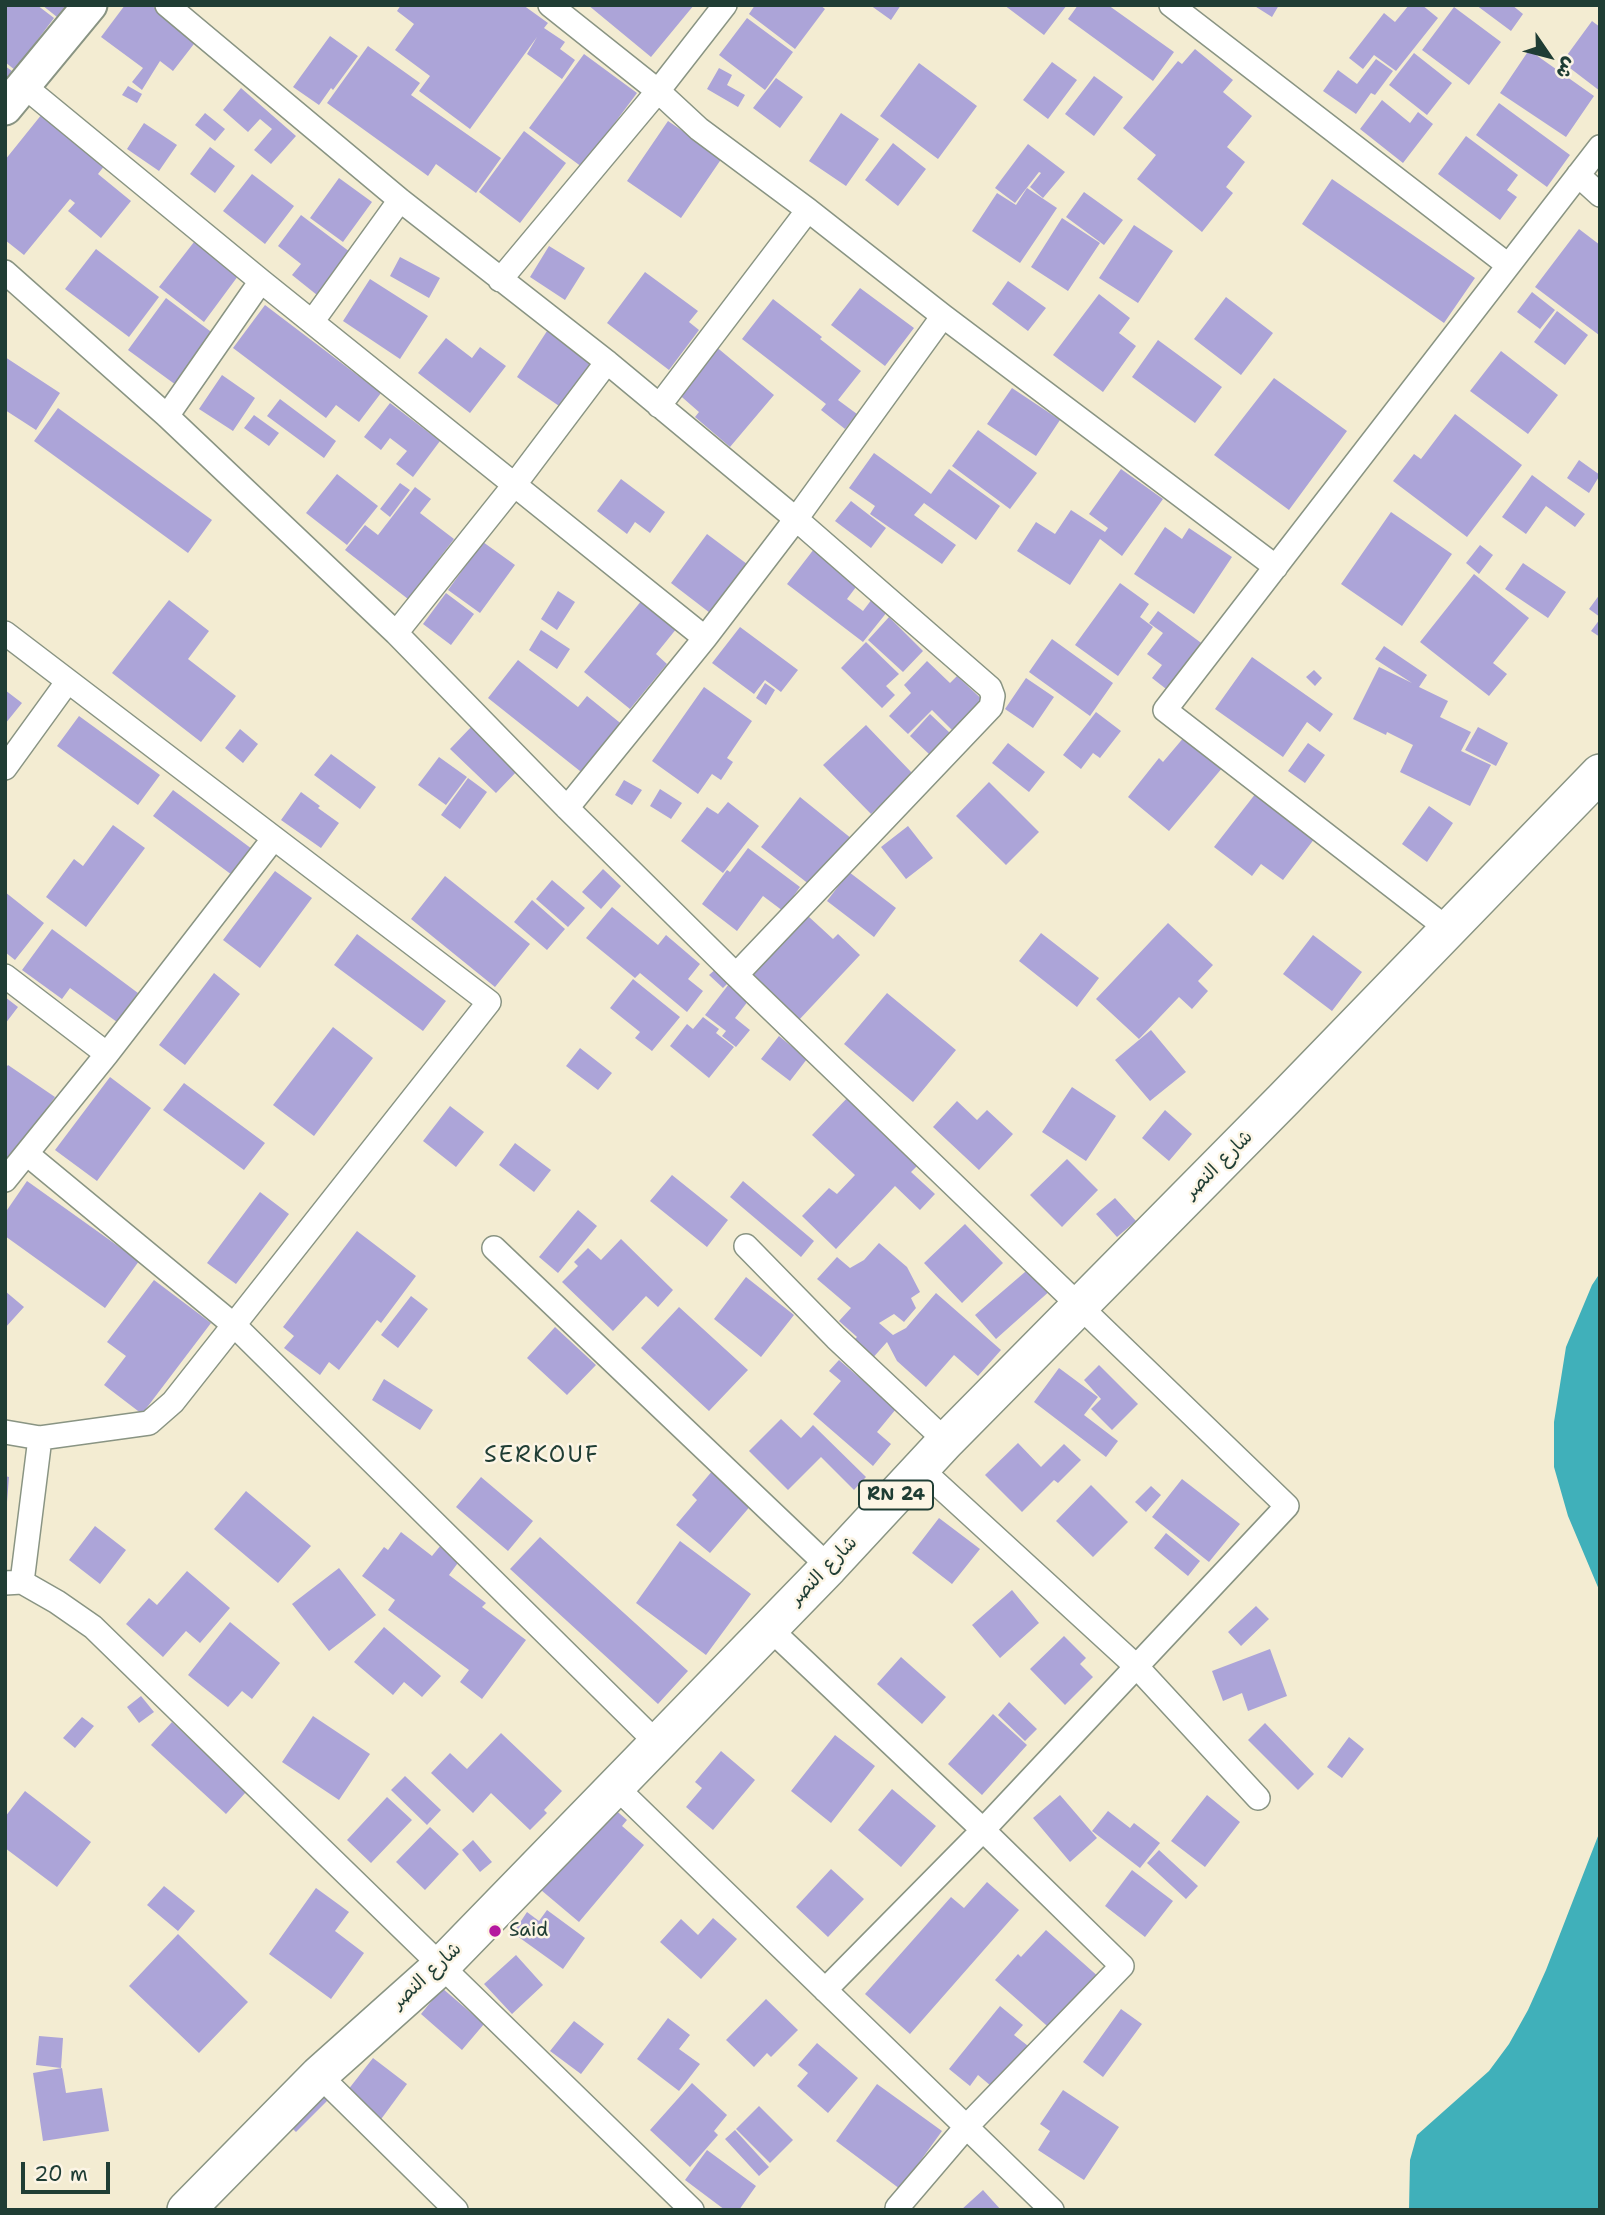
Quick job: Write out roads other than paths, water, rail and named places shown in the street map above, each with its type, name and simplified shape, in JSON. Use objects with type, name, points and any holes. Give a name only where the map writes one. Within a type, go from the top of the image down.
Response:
[{"type":"main road","points":[[15,97],[90,5]]},
{"type":"main road","name":"شارع النصر","points":[[186,2210],[319,2075],[441,1966],[829,1567],[946,1441],[1600,773]]},
{"type":"street","points":[[167,5],[400,200],[607,362],[796,519],[990,688],[993,696],[991,707],[736,975]]},
{"type":"street","points":[[550,5],[658,91],[699,129],[1276,566]]},
{"type":"street","points":[[500,280],[658,91],[725,5]]},
{"type":"street","points":[[1171,5],[1508,265]]},
{"type":"street","points":[[15,97],[261,281],[705,638]]},
{"type":"street","points":[[1449,930],[1165,710],[1600,147]]},
{"type":"street","points":[[1578,175],[1600,195]]},
{"type":"street","points":[[312,321],[400,200]]},
{"type":"street","points":[[659,406],[808,210]]},
{"type":"street","points":[[5,272],[167,416],[396,633],[567,808],[736,975],[1287,1506],[983,1829],[825,1990]]},
{"type":"street","points":[[167,416],[261,281]]},
{"type":"street","points":[[567,808],[705,638],[796,519],[943,316]]},
{"type":"street","points":[[396,633],[515,484],[607,362]]},
{"type":"street","points":[[5,633],[489,1002],[173,1402],[149,1423],[40,1438],[5,1432]]},
{"type":"street","points":[[5,768],[68,681]]},
{"type":"street","points":[[5,1180],[107,1054],[274,838]]},
{"type":"street","points":[[5,976],[107,1054]]},
{"type":"street","points":[[27,1154],[234,1326],[656,1742]]},
{"type":"street","points":[[746,1246],[836,1338],[946,1441]]},
{"type":"street","points":[[494,1248],[829,1567]]},
{"type":"street","points":[[40,1438],[14,1583],[57,1602],[93,1628],[692,2210]]},
{"type":"street","points":[[921,1469],[1137,1667],[1258,1798]]},
{"type":"street","points":[[768,1628],[983,1829],[1122,1966],[967,2126],[897,2208]]},
{"type":"street","points":[[614,1786],[1052,2210]]},
{"type":"street","points":[[319,2075],[456,2210]]},
{"type":"water","points":[[1600,1273],[1600,1592],[1568,1516],[1554,1467],[1554,1422],[1566,1347],[1592,1285]]},
{"type":"water","points":[[1600,1831],[1600,2210],[1409,2210],[1410,2160],[1417,2135],[1489,2071],[1509,2044],[1546,1970]]},
{"type":"place","name":"Said","points":[[495,1931]]},
{"type":"district","name":"SERKOUF","points":[[542,1456]]}]
